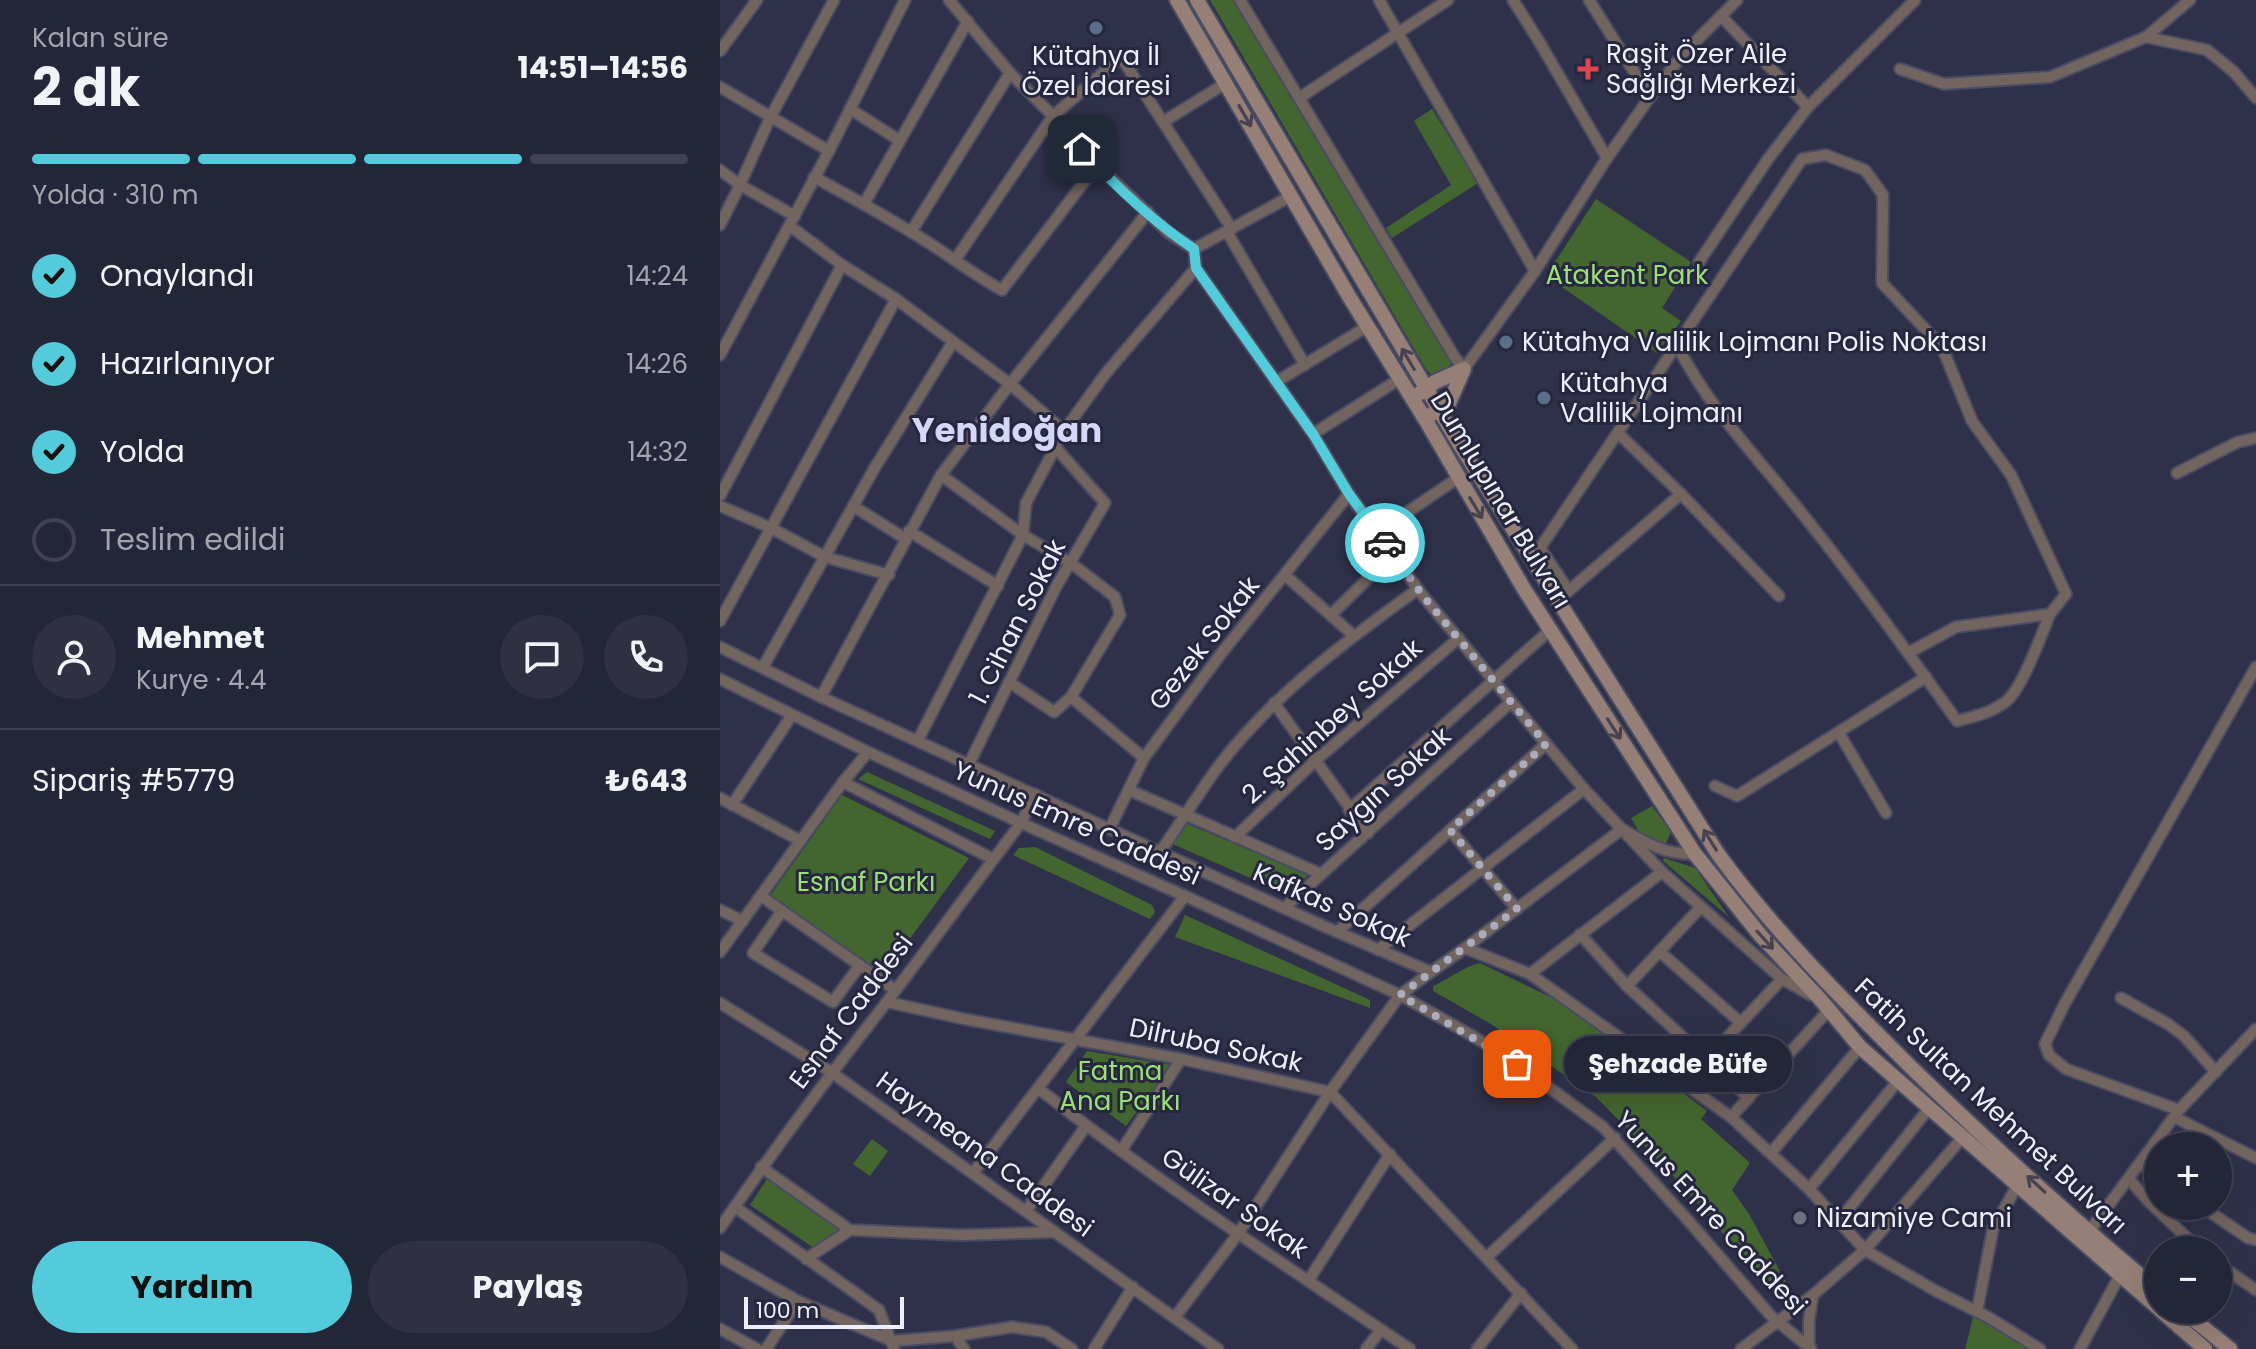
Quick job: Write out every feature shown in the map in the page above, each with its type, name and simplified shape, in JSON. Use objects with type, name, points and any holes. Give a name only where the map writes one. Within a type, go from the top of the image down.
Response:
[{"type":"main road","name":"Dumlupınar Bulvarı","points":[[1177,0],[1550,630],[1695,854],[1761,936],[1826,999]]},
{"type":"main road","name":"Dumlupınar Bulvarı","points":[[1197,0],[1426,389],[1564,595],[1718,854],[1826,999]]},
{"type":"main road","points":[[1412,399],[1464,369]]},
{"type":"main road","points":[[1425,419],[1449,403],[1464,369]]},
{"type":"main road","name":"Fatih Sultan Mehmet Bulvarı","points":[[1826,999],[1860,1047],[2144,1296]]},
{"type":"main road","name":"Fatih Sultan Mehmet Bulvarı","points":[[1826,999],[1954,1108],[2088,1233],[2144,1279]]},
{"type":"main road","name":"Fatih Sultan Mehmet Bulvarı","points":[[2176,1324],[2205,1349]]},
{"type":"main road","points":[[2199,1324],[2230,1349]]},
{"type":"street","points":[[720,51],[757,0]]},
{"type":"street","points":[[720,225],[770,118],[834,0]]},
{"type":"street","points":[[720,355],[793,221],[905,0]]},
{"type":"street","points":[[949,0],[1010,73],[1097,165],[1169,233],[1194,249]]},
{"type":"street","points":[[1240,0],[1464,369],[1535,271],[1650,97],[1683,54],[1737,0]]},
{"type":"street","points":[[1379,0],[1535,271]]},
{"type":"street","points":[[1299,98],[1448,0]]},
{"type":"street","points":[[1513,0],[1607,158]]},
{"type":"street","points":[[1589,0],[1650,97]]},
{"type":"street","points":[[1699,262],[1768,159],[1808,107],[1915,0]]},
{"type":"street","points":[[1900,69],[1944,84],[2050,77],[2146,37],[2190,0]]},
{"type":"street","points":[[1721,16],[1808,107]]},
{"type":"street","points":[[864,204],[968,21]]},
{"type":"street","points":[[2146,37],[2207,50],[2234,72],[2256,98]]},
{"type":"street","points":[[955,260],[1053,116],[1121,57],[1229,230],[1305,365]]},
{"type":"street","points":[[911,232],[1010,73]]},
{"type":"street","points":[[1163,122],[1226,83]]},
{"type":"street","points":[[720,87],[829,151]]},
{"type":"street","points":[[850,109],[899,140]]},
{"type":"street","points":[[1677,345],[1716,408],[1811,524],[1957,721],[1977,716],[2006,702],[2021,680],[2050,614],[2066,594],[2011,475],[1972,421],[1942,347],[1882,283],[1883,195],[1865,170],[1826,155],[1802,159],[1540,548],[1564,595],[1681,494]]},
{"type":"street","points":[[814,177],[911,232],[977,277],[1002,290],[1097,165]]},
{"type":"street","points":[[720,170],[793,221],[842,265],[896,299],[1010,384],[1064,431]]},
{"type":"street","points":[[1194,249],[1291,196]]},
{"type":"street","points":[[821,697],[941,475],[1148,212]]},
{"type":"street","points":[[1194,249],[1196,268],[1313,434],[1349,494],[1418,589],[1546,744],[1662,872],[1782,979],[1826,999],[1731,1117]]},
{"type":"street","points":[[720,496],[842,265]]},
{"type":"street","points":[[918,740],[1023,535],[1026,503],[1064,431],[1106,373],[1196,268]]},
{"type":"street","points":[[720,621],[896,299]]},
{"type":"street","points":[[1276,382],[1368,326]]},
{"type":"street","points":[[763,667],[853,506],[953,342]]},
{"type":"street","points":[[1313,434],[1401,378]]},
{"type":"street","points":[[1618,433],[1779,596]]},
{"type":"street","points":[[2177,473],[2238,442],[2256,438]]},
{"type":"street","name":"1. Cihan Sokak","points":[[969,764],[1056,587],[1105,503],[1055,447]]},
{"type":"street","points":[[941,475],[1023,535],[1071,563],[1115,597],[1120,615],[1071,697],[1054,712],[1009,682]]},
{"type":"street","points":[[1378,532],[1458,478]]},
{"type":"street","name":"Gezek Sokak","points":[[1110,828],[1144,758],[1220,655],[1349,494]]},
{"type":"street","points":[[720,506],[771,528],[825,557],[889,575]]},
{"type":"street","points":[[853,506],[998,586]]},
{"type":"street","points":[[1331,615],[1393,554]]},
{"type":"street","points":[[1285,575],[1353,635]]},
{"type":"street","points":[[1160,852],[1219,766],[1274,703],[1353,635],[1418,589]]},
{"type":"street","points":[[1908,653],[1956,627],[2050,614]]},
{"type":"street","points":[[1349,810],[1550,630]]},
{"type":"street","name":"2. Şahinbey Sokak","points":[[1235,837],[1315,761],[1459,638]]},
{"type":"street","name":"Kafkas Sokak","points":[[720,647],[821,697],[1160,852],[1431,972],[1622,829]]},
{"type":"street","points":[[2256,667],[2064,1005],[2045,1044],[2049,1055],[2066,1069],[2177,1113],[2256,1158]]},
{"type":"street","points":[[1715,786],[1737,796],[1926,677]]},
{"type":"street","name":"Yunus Emre Caddesi","points":[[720,679],[868,752],[1400,995],[1517,1064],[1615,1138],[1778,1322],[1810,1348]]},
{"type":"street","points":[[1071,697],[1144,758]]},
{"type":"street","name":"Saygın Sokak","points":[[1284,908],[1511,702]]},
{"type":"street","points":[[1274,703],[1368,833]]},
{"type":"street","points":[[732,805],[792,715]]},
{"type":"street","points":[[1839,733],[1886,813]]},
{"type":"street","points":[[1337,932],[1546,744]]},
{"type":"street","points":[[720,952],[868,752]]},
{"type":"street","points":[[843,782],[993,859]]},
{"type":"street","points":[[1378,950],[1584,789]]},
{"type":"street","points":[[1129,790],[1321,874]]},
{"type":"street","name":"Esnaf Caddesi","points":[[720,1228],[831,1072],[1021,823],[1035,794]]},
{"type":"street","points":[[720,798],[801,841]]},
{"type":"street","points":[[1622,829],[1665,852],[1695,854]]},
{"type":"street","points":[[1450,830],[1517,909]]},
{"type":"street","points":[[1530,974],[1662,872]]},
{"type":"street","points":[[761,896],[895,990]]},
{"type":"street","points":[[973,1173],[1185,896]]},
{"type":"street","points":[[1627,986],[1701,907]]},
{"type":"street","points":[[720,910],[743,921]]},
{"type":"street","points":[[782,911],[753,953],[833,1002],[860,965]]},
{"type":"street","points":[[1580,934],[1627,986],[1749,1098]]},
{"type":"street","points":[[1465,948],[1530,974],[1731,1117],[1809,1189],[1865,1250],[2040,1349]]},
{"type":"street","points":[[1659,951],[1741,1023]]},
{"type":"street","points":[[1175,1317],[1238,1234],[1330,1092],[1400,995],[1431,972]]},
{"type":"street","points":[[1707,1059],[1782,979]]},
{"type":"street","points":[[2121,998],[2176,1030],[2216,1072]]},
{"type":"street","name":"Dilruba Sokak","points":[[887,1002],[1181,1059],[1330,1092],[1572,1349]]},
{"type":"street","name":"Haymeana Caddesi","points":[[720,1003],[831,1072],[1218,1349]]},
{"type":"street","points":[[2088,1233],[2177,1113],[2256,1029]]},
{"type":"street","points":[[1771,1153],[1860,1047]]},
{"type":"street","points":[[1121,1151],[1181,1059]]},
{"type":"street","points":[[1809,1189],[1898,1081]]},
{"type":"street","name":"Gülizar Sokak","points":[[1039,1089],[1238,1234],[1410,1349]]},
{"type":"street","points":[[1839,1221],[1930,1107]]},
{"type":"street","points":[[1026,1211],[1086,1126]]},
{"type":"street","points":[[1741,1349],[1813,1295],[1865,1250],[1963,1137]]},
{"type":"street","points":[[1487,1257],[1615,1138]]},
{"type":"street","points":[[1308,1281],[1390,1154]]},
{"type":"street","points":[[2140,1164],[2144,1167]]},
{"type":"street","points":[[761,1167],[850,1230],[961,1235],[1055,1232]]},
{"type":"street","points":[[2129,1179],[2184,1236]]},
{"type":"street","points":[[1977,1311],[1993,1229],[2017,1186]]},
{"type":"street","points":[[735,1207],[879,1310],[893,1345]]},
{"type":"street","points":[[2222,1220],[2256,1240]]},
{"type":"street","points":[[806,1259],[850,1230]]},
{"type":"street","points":[[720,1257],[798,1301],[893,1345],[1012,1327],[1046,1332],[1072,1349]]},
{"type":"street","points":[[2232,1274],[2256,1290]]},
{"type":"street","points":[[2080,1349],[2120,1275]]},
{"type":"street","points":[[1094,1349],[1133,1287]]},
{"type":"street","points":[[1477,1349],[1521,1293]]},
{"type":"street","points":[[1810,1348],[1809,1320],[1813,1295]]},
{"type":"street","points":[[766,1349],[798,1301]]},
{"type":"street","points":[[720,1329],[757,1349]]},
{"type":"street","points":[[1366,1349],[1381,1330]]},
{"type":"street","points":[[955,1336],[964,1349]]},
{"type":"green space","points":[[1210,0],[1238,0],[1454,356],[1448,371],[1434,376],[1427,371]]},
{"type":"green space","points":[[1432,109],[1478,183],[1392,238],[1386,228],[1451,185],[1414,121]]},
{"type":"green space","name":"Atakent Park","points":[[1596,199],[1691,262],[1662,308],[1681,321],[1657,353],[1546,276]]},
{"type":"green space","points":[[867,772],[995,831],[990,839],[858,779]]},
{"type":"green space","name":"Esnaf Parkı","points":[[842,795],[969,858],[882,977],[770,896]]},
{"type":"green space","points":[[1652,806],[1671,832],[1664,848],[1639,832],[1631,818]]},
{"type":"green space","points":[[1183,822],[1308,875],[1289,895],[1168,842]]},
{"type":"green space","points":[[1035,847],[1152,905],[1155,912],[1150,919],[1013,855],[1019,848]]},
{"type":"green space","points":[[1664,858],[1695,868],[1729,917],[1663,861]]},
{"type":"green space","points":[[1185,915],[1370,1000],[1370,1008],[1175,937]]},
{"type":"green space","points":[[1480,963],[1567,1005],[1707,1111],[1701,1119],[1750,1163],[1732,1190],[1749,1214],[1789,1288],[1778,1297],[1669,1171],[1596,1097],[1491,1024],[1433,991],[1433,986]]},
{"type":"green space","name":"Fatma Ana Parkı","points":[[1087,1051],[1172,1065],[1126,1126],[1066,1082]]},
{"type":"green space","points":[[872,1139],[888,1151],[870,1176],[853,1164]]},
{"type":"green space","points":[[767,1179],[845,1231],[817,1250],[750,1205]]},
{"type":"green space","points":[[1974,1313],[2034,1349],[1965,1349]]},
{"type":"way so far","points":[[1385,543],[1423,596],[1546,744],[1450,830],[1517,909],[1400,995],[1517,1064]]},
{"type":"place","name":"Kütahya İl Özel İdaresi","points":[[1096,28]]},
{"type":"place","name":"Raşit Özer Aile Sağlığı Merkezi","points":[[1588,69]]},
{"type":"place","name":"Kütahya Valilik Lojmanı Polis Noktası","points":[[1506,342]]},
{"type":"place","name":"Kütahya Valilik Lojmanı","points":[[1544,398]]},
{"type":"place","name":"Şehzade Büfe","points":[[1517,1064]]},
{"type":"place","name":"Nizamiye Cami","points":[[1800,1218]]},
{"type":"district","name":"Yenidoğan","points":[[1007,430]]},
{"type":"route","points":[[1082,149],[1169,233],[1194,249],[1196,268],[1313,434],[1349,494],[1385,543]]}]
